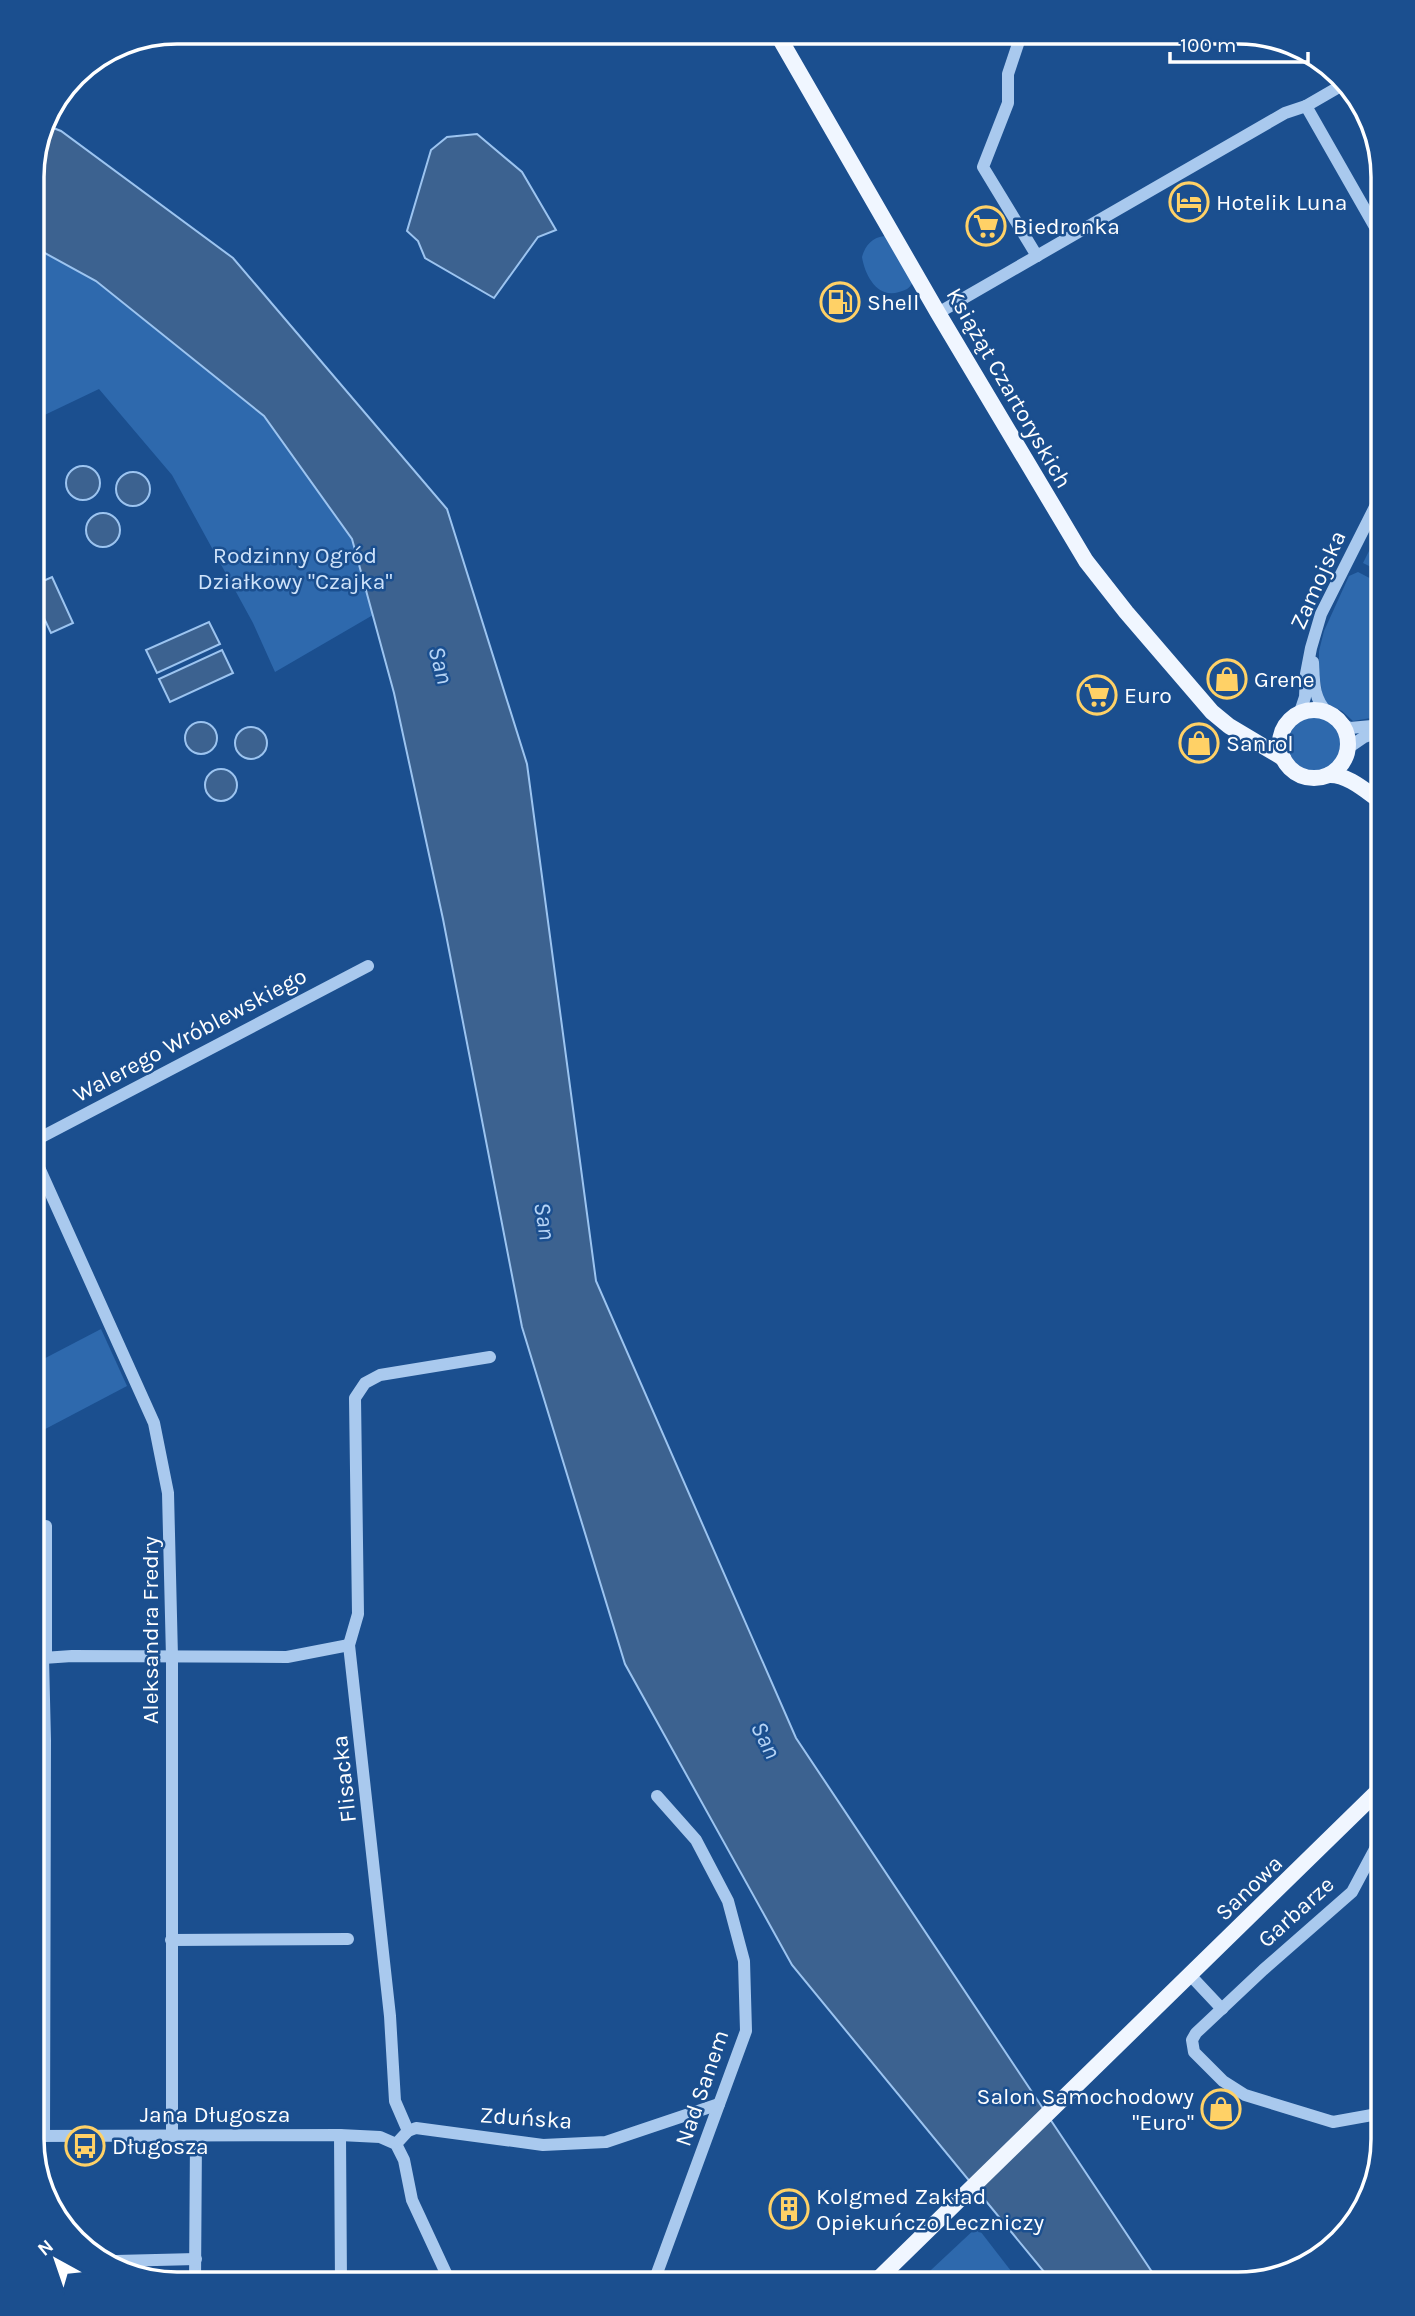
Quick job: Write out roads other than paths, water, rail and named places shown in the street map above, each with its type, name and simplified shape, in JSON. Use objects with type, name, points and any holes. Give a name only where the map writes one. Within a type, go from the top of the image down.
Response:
[{"type":"main road","name":"Książąt Czartoryskich","points":[[783,44],[938,313],[1086,561],[1205,704],[1224,722],[1283,758]]},
{"type":"main road","points":[[1244,735],[1276,735],[1300,712],[1327,712],[1342,724],[1348,737],[1347,752],[1340,767],[1329,775]]},
{"type":"main road","points":[[1283,729],[1280,744],[1288,767],[1306,777],[1337,774],[1371,794]]},
{"type":"main road","points":[[1347,752],[1356,772],[1371,788]]},
{"type":"main road","name":"Sanowa","points":[[886,2272],[1371,1806]]},
{"type":"street","points":[[1018,44],[1008,74],[1008,103],[983,167],[1037,256]]},
{"type":"street","points":[[938,313],[1284,113],[1306,106],[1337,88]]},
{"type":"street","points":[[1306,106],[1371,218]]},
{"type":"street","name":"Zamojska","points":[[1300,712],[1304,707],[1306,674],[1321,614],[1371,516]]},
{"type":"street","name":"Zamojska","points":[[1311,648],[1316,695],[1319,704],[1327,712]]},
{"type":"street","points":[[1342,724],[1350,728],[1371,726]]},
{"type":"street","points":[[1347,752],[1364,737],[1371,735]]},
{"type":"street","name":"Walerego Wróblewskiego","points":[[44,1136],[368,966]]},
{"type":"street","name":"Aleksandra Fredry","points":[[44,1179],[154,1423],[168,1493],[172,1657],[172,2136]]},
{"type":"street","name":"Flisacka","points":[[408,2131],[395,2101],[390,2016],[349,1644],[358,1614],[355,1398],[365,1383],[380,1375],[490,1357]]},
{"type":"street","points":[[44,1655],[46,1526]]},
{"type":"street","points":[[44,1659],[72,1656],[287,1657],[349,1644]]},
{"type":"street","points":[[44,1723],[44,1840]]},
{"type":"street","name":"Nad Sanem","points":[[657,1796],[696,1840],[727,1901],[744,1961],[746,2031],[657,2272]]},
{"type":"street","name":"Garbarze","points":[[1371,1858],[1352,1892],[1222,2008],[1192,2040],[1194,2052],[1235,2090],[1333,2122],[1371,2115]]},
{"type":"street","points":[[170,1940],[348,1939]]},
{"type":"street","points":[[1191,1976],[1222,2008]]},
{"type":"street","name":"Zduńska","points":[[408,2131],[416,2128],[543,2145],[606,2142],[719,2104]]},
{"type":"street","points":[[408,2131],[396,2144],[404,2160],[412,2200],[445,2272]]},
{"type":"street","points":[[340,2135],[341,2272]]},
{"type":"street","name":"Jana Długosza","points":[[44,2136],[340,2135],[380,2137],[396,2144]]},
{"type":"street","points":[[195,2272],[196,2136]]},
{"type":"street","points":[[123,2261],[195,2259]]},
{"type":"water","name":"San","points":[[53,128],[233,258],[447,509],[527,764],[596,1281],[796,1738],[1152,2272],[1044,2272],[792,1965],[625,1664],[522,1327],[443,919],[394,693],[352,539],[264,416],[96,281],[44,253],[44,168]]},
{"type":"water","points":[[477,134],[522,172],[556,230],[538,237],[494,298],[425,258],[418,241],[407,231],[431,150],[447,137]]},
{"type":"water","points":[[83,466],[95,471],[100,483],[95,495],[83,500],[71,495],[66,483],[71,471]]},
{"type":"water","points":[[133,472],[145,477],[150,489],[145,501],[133,506],[121,501],[116,489],[121,477]]},
{"type":"water","points":[[103,513],[115,518],[120,530],[115,542],[103,547],[91,542],[86,530],[91,518]]},
{"type":"water","points":[[52,577],[73,623],[51,633],[44,618],[44,581]]},
{"type":"water","points":[[209,622],[220,644],[157,673],[146,650]]},
{"type":"water","points":[[222,650],[233,673],[170,702],[159,679]]},
{"type":"water","points":[[201,722],[212,727],[217,738],[212,749],[201,754],[190,749],[185,738],[190,727]]},
{"type":"water","points":[[251,727],[262,732],[267,743],[262,754],[251,759],[240,754],[235,743],[240,732]]},
{"type":"water","points":[[221,769],[232,774],[237,785],[232,796],[221,801],[210,796],[205,785],[210,774]]},
{"type":"place","name":"Hotelik Luna","points":[[1189,202]]},
{"type":"place","name":"Biedronka","points":[[986,226]]},
{"type":"place","name":"Shell","points":[[840,302]]},
{"type":"place","name":"Grene","points":[[1227,679]]},
{"type":"place","name":"Euro","points":[[1097,695]]},
{"type":"place","name":"Sanrol","points":[[1199,743]]},
{"type":"place","name":"Salon Samochodowy \"Euro\"","points":[[1221,2109]]},
{"type":"place","name":"Długosza","points":[[85,2146]]},
{"type":"place","name":"Kolgmed Zakład Opiekuńczo Leczniczy","points":[[789,2209]]},
{"type":"park label","name":"Rodzinny Ogród Działkowy \"Czajka\"","points":[[295,568]]}]
